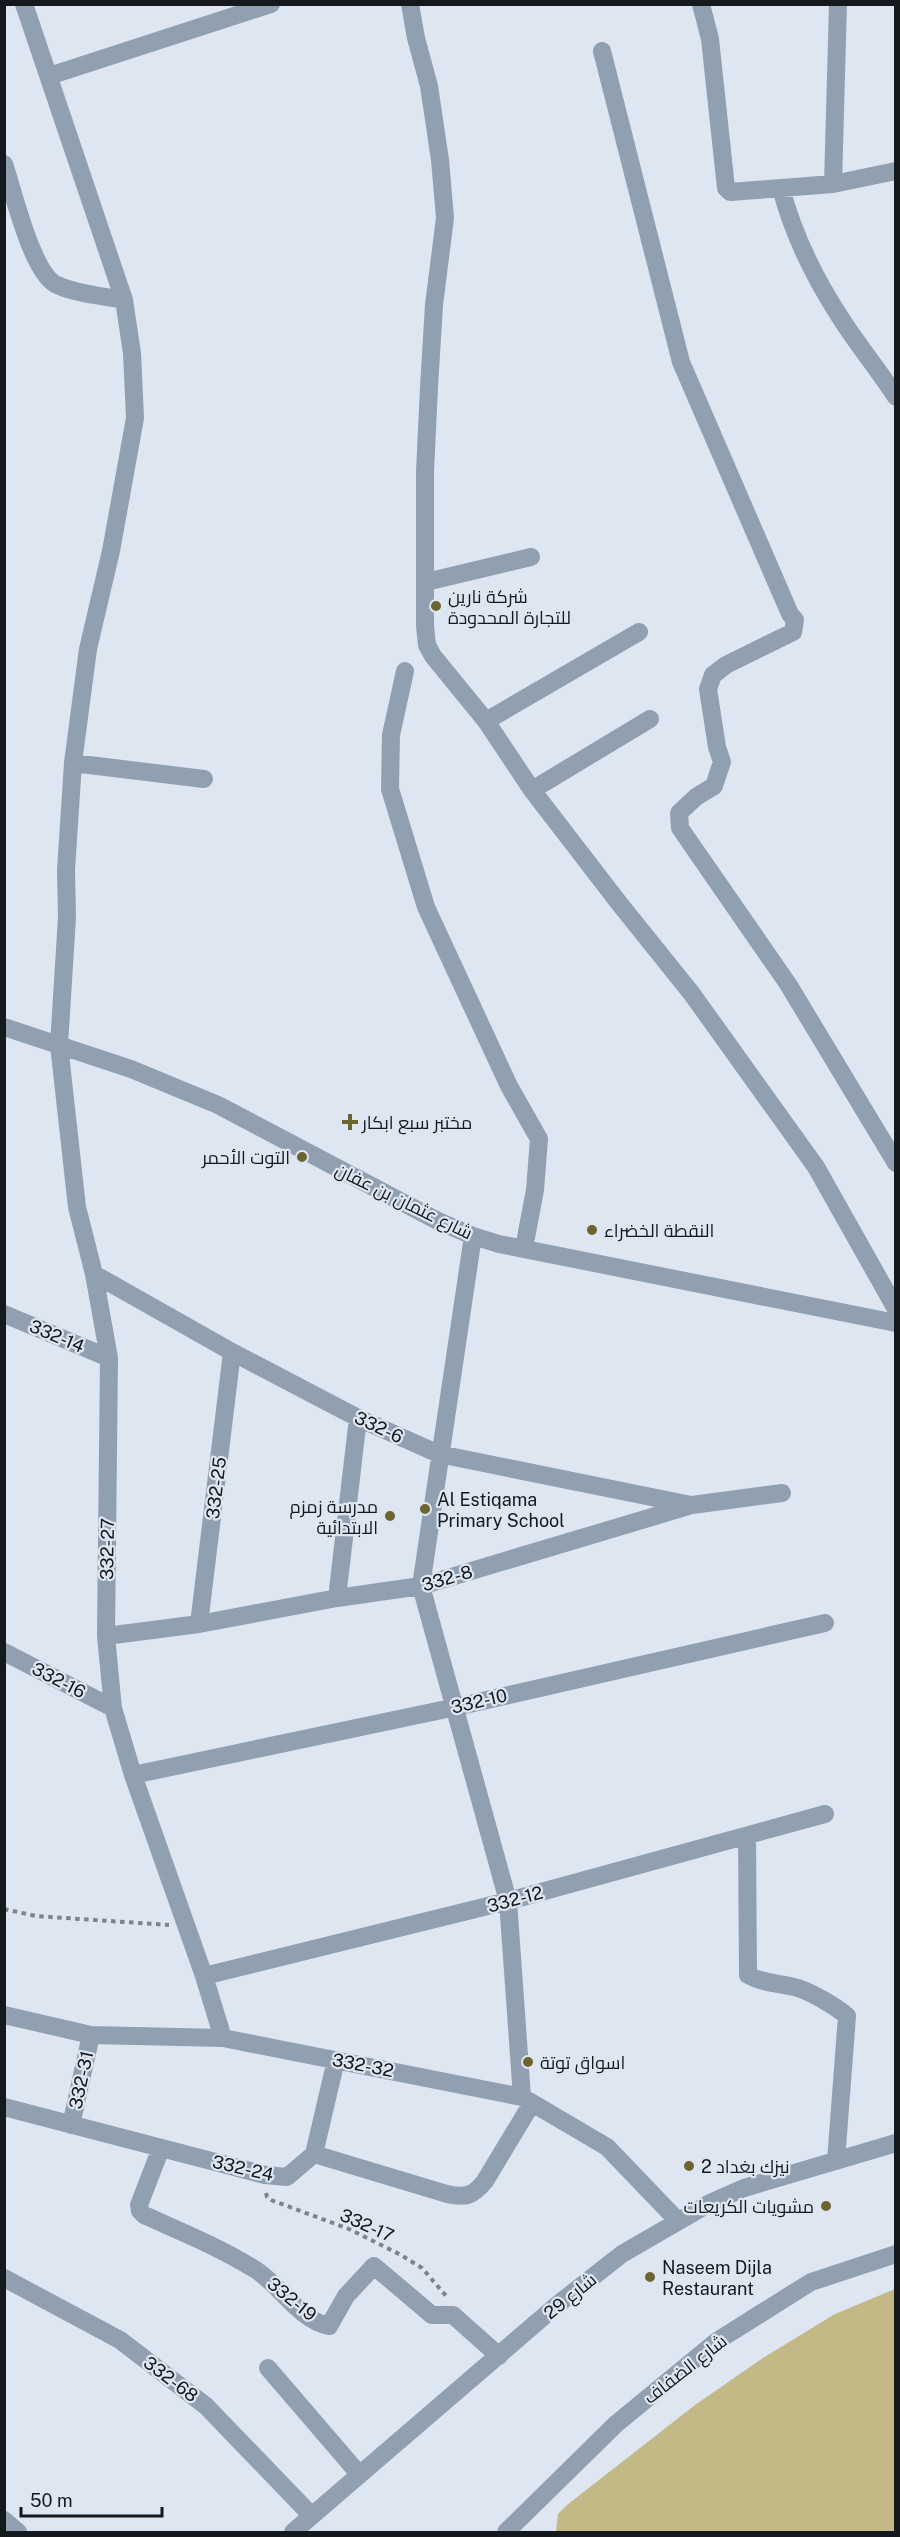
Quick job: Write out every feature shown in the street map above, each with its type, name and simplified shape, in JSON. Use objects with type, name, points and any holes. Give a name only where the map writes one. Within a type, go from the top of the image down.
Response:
[{"type":"street","name":"332-27","points":[[24,4],[124,300],[132,353],[135,418],[111,551],[88,649],[73,764],[66,870],[68,917],[59,1045],[77,1206],[94,1274],[109,1358],[106,1636],[113,1708],[133,1775],[204,1976],[223,2038]]},
{"type":"street","points":[[49,76],[271,4]]},
{"type":"street","points":[[410,4],[429,87],[440,160],[445,218],[434,305],[425,472],[424,626],[427,645],[433,656],[486,721],[532,790],[692,994],[816,1167],[896,1309]]},
{"type":"street","points":[[701,4],[710,39],[726,188],[730,192],[833,184],[896,171]]},
{"type":"street","points":[[833,184],[838,4]]},
{"type":"street","points":[[602,51],[681,362],[790,615],[795,621],[793,632],[726,665],[712,675],[708,689],[717,747],[722,762],[714,786],[696,797],[679,813],[680,828],[788,984],[896,1163]]},
{"type":"street","points":[[4,164],[31,249],[42,272],[55,284],[124,300]]},
{"type":"street","points":[[781,188],[789,219],[812,270],[841,318],[896,396]]},
{"type":"street","points":[[426,582],[531,557]]},
{"type":"street","points":[[486,721],[639,633]]},
{"type":"street","points":[[405,671],[403,689],[391,735],[390,789],[426,907],[509,1086],[539,1139],[535,1190],[524,1248]]},
{"type":"street","points":[[532,790],[650,718]]},
{"type":"street","points":[[73,764],[204,779]]},
{"type":"street","name":"شارع عثمان بن عفان","points":[[4,1027],[131,1069],[219,1105],[438,1221],[473,1236],[896,1323]]},
{"type":"street","points":[[336,2060],[314,2154],[447,2194],[465,2197],[476,2192],[485,2181],[527,2100],[508,1901],[421,1586],[473,1236]]},
{"type":"street","name":"332-6","points":[[94,1274],[232,1352],[358,1418],[439,1454],[692,1505]]},
{"type":"street","name":"332-14","points":[[4,1314],[109,1358]]},
{"type":"street","name":"332-25","points":[[199,1624],[232,1352]]},
{"type":"street","points":[[337,1598],[358,1418]]},
{"type":"street","name":"332-8","points":[[106,1636],[199,1624],[337,1598],[421,1586],[692,1505],[782,1492]]},
{"type":"street","name":"332-10","points":[[133,1775],[456,1707],[825,1623]]},
{"type":"street","name":"332-16","points":[[4,1652],[113,1708]]},
{"type":"street","name":"332-12","points":[[204,1976],[508,1901],[825,1814]]},
{"type":"street","points":[[747,1836],[748,1976],[760,1982],[798,1989],[837,2007],[847,2016],[836,2161]]},
{"type":"street","name":"332-32","points":[[4,2015],[91,2035],[223,2038],[527,2100],[607,2147],[678,2221]]},
{"type":"street","name":"332-31","points":[[71,2125],[91,2035]]},
{"type":"street","name":"332-24","points":[[4,2107],[265,2175],[287,2177],[314,2154]]},
{"type":"street","name":"شارع 29","points":[[293,2532],[557,2305],[622,2254],[710,2203],[744,2188],[896,2143]]},
{"type":"street","name":"332-19","points":[[161,2148],[139,2205],[140,2211],[259,2271],[306,2315],[329,2325],[346,2296],[374,2266],[432,2315],[453,2315],[499,2356]]},
{"type":"street","name":"شارع الضفاف","points":[[506,2532],[616,2424],[717,2341],[811,2282],[896,2254]]},
{"type":"street","name":"332-68","points":[[4,2277],[120,2340],[206,2406],[311,2515]]},
{"type":"street","points":[[268,2368],[360,2474]]},
{"type":"street","points":[[4,2520],[18,2532]]},
{"type":"path","points":[[5,1909],[36,1916],[186,1926]]},
{"type":"path","name":"332-17","points":[[265,2175],[267,2197],[271,2200],[349,2229],[401,2254],[422,2268],[450,2301],[453,2315]]},
{"type":"shaded area","points":[[895,2289],[895,2532],[556,2532],[558,2514],[567,2505],[695,2405],[763,2358],[835,2314]]},
{"type":"place","name":"شركة نارين للتجارة المحدودة","points":[[436,606]]},
{"type":"place","name":"مختبر سبع ابكار","points":[[350,1122]]},
{"type":"place","name":"التوت الأحمر","points":[[302,1157]]},
{"type":"place","name":"النقطة الخضراء","points":[[592,1230]]},
{"type":"place","name":"Al Estiqama Primary School","points":[[425,1509]]},
{"type":"place","name":"مدرسة زمزم الابتدائية","points":[[390,1516]]},
{"type":"place","name":"اسواق توتة","points":[[528,2062]]},
{"type":"place","name":"نيزك بغداد 2","points":[[689,2166]]},
{"type":"place","name":"مشويات الكريعات","points":[[826,2206]]},
{"type":"place","name":"Naseem Dijla Restaurant","points":[[650,2277]]}]
